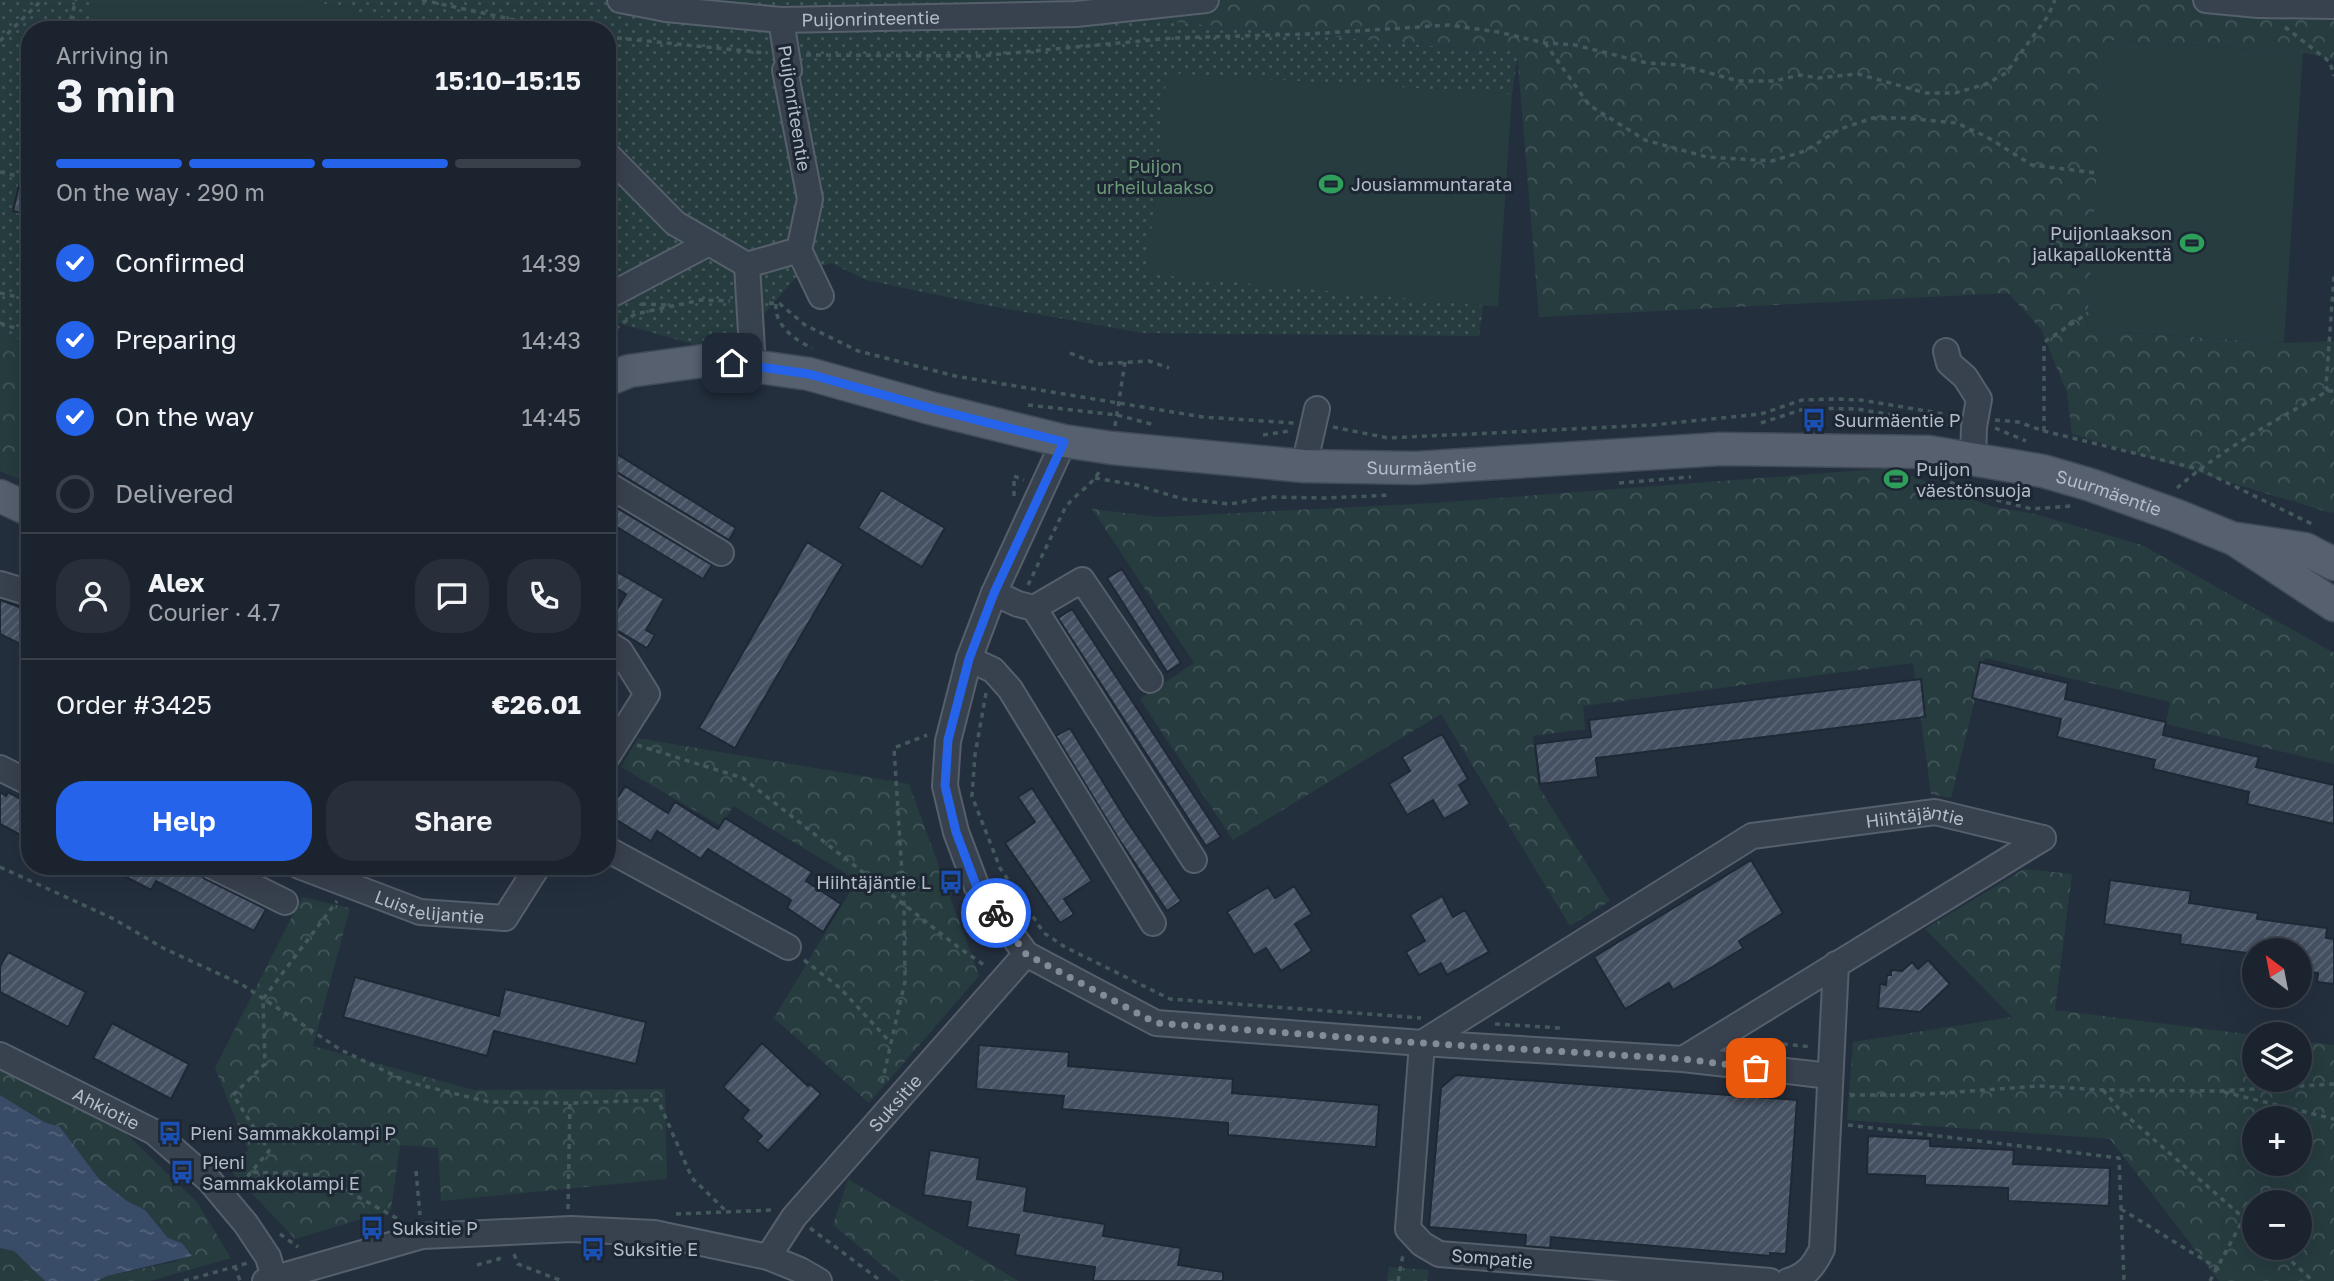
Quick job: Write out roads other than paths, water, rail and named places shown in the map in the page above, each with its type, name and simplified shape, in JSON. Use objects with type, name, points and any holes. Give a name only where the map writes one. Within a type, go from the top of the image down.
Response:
[{"type":"main road","name":"Suurmäentie","points":[[616,376],[629,371],[710,360],[809,374],[1064,442],[1304,466],[1416,468],[1720,449],[1929,452],[2043,471],[2091,485],[2234,539],[2329,590]]},
{"type":"main road","points":[[0,496],[21,506]]},
{"type":"main road","name":"Suurmäentie","points":[[2234,539],[2305,549],[2334,564]]},
{"type":"street","name":"Puijonrinteentie","points":[[620,0],[666,9],[781,20],[1076,14],[1206,0]]},
{"type":"street","points":[[2206,0],[2258,5],[2334,6]]},
{"type":"street","name":"Puijonriteentie","points":[[781,20],[789,70],[785,70],[810,199],[799,250]]},
{"type":"street","points":[[616,163],[675,223],[747,265],[799,250],[821,296]]},
{"type":"street","points":[[616,292],[709,243]]},
{"type":"street","points":[[747,265],[753,366]]},
{"type":"street","points":[[1946,351],[1949,363],[1965,377],[1979,399],[1973,459]]},
{"type":"street","points":[[1304,466],[1314,422]]},
{"type":"street","points":[[1064,442],[994,593],[969,659],[948,740],[945,786],[956,832],[976,885],[1026,954],[1156,1023],[1683,1059],[1830,1085]]},
{"type":"street","points":[[616,489],[721,553]]},
{"type":"street","points":[[1026,606],[1083,580],[1150,680]]},
{"type":"street","points":[[0,584],[21,590]]},
{"type":"street","points":[[994,593],[1026,606],[1194,860]]},
{"type":"street","points":[[616,649],[647,694],[616,743]]},
{"type":"street","points":[[969,659],[992,670],[1010,688],[1153,923]]},
{"type":"street","points":[[0,768],[21,778]]},
{"type":"street","name":"Hiihtäjäntie","points":[[1422,1043],[1752,836],[1935,813],[2043,838],[1683,1059]]},
{"type":"street","points":[[616,854],[788,947]]},
{"type":"street","points":[[230,875],[285,902]]},
{"type":"street","name":"Luistelijantie","points":[[322,875],[420,912],[505,918],[532,875]]},
{"type":"street","name":"Suksitie","points":[[768,1257],[794,1217],[1026,954]]},
{"type":"street","points":[[1788,1281],[1801,1278],[1814,1265],[1822,1249],[1836,964]]},
{"type":"street","name":"Sompatie","points":[[1422,1043],[1408,1229],[1422,1244],[1439,1254],[1770,1281]]},
{"type":"street","name":"Ahkiotie","points":[[0,1055],[154,1132],[210,1181],[246,1224],[268,1257],[271,1280]]},
{"type":"street","points":[[271,1280],[422,1236],[571,1229],[654,1233],[768,1257],[819,1281]]},
{"type":"water","points":[[0,1095],[44,1122],[60,1127],[99,1179],[127,1201],[145,1210],[168,1238],[182,1243],[192,1256],[107,1276],[97,1281],[45,1281],[14,1251],[0,1248]]},
{"type":"place","name":"Jousiammuntarata","points":[[1331,184]]},
{"type":"place","name":"Puijonlaakson jalkapallokenttä","points":[[2192,243]]},
{"type":"place","name":"Suurmäentie P","points":[[1814,420]]},
{"type":"place","name":"Puijon väestönsuoja","points":[[1896,479]]},
{"type":"place","name":"Hiihtäjäntie L","points":[[951,882]]},
{"type":"place","name":"Pieni Sammakkolampi P","points":[[170,1133]]},
{"type":"place","name":"Pieni Sammakkolampi E","points":[[182,1172]]},
{"type":"place","name":"Suksitie P","points":[[372,1228]]},
{"type":"place","name":"Suksitie E","points":[[593,1249]]},
{"type":"park label","name":"Puijon urheilulaakso","points":[[1155,176]]}]
